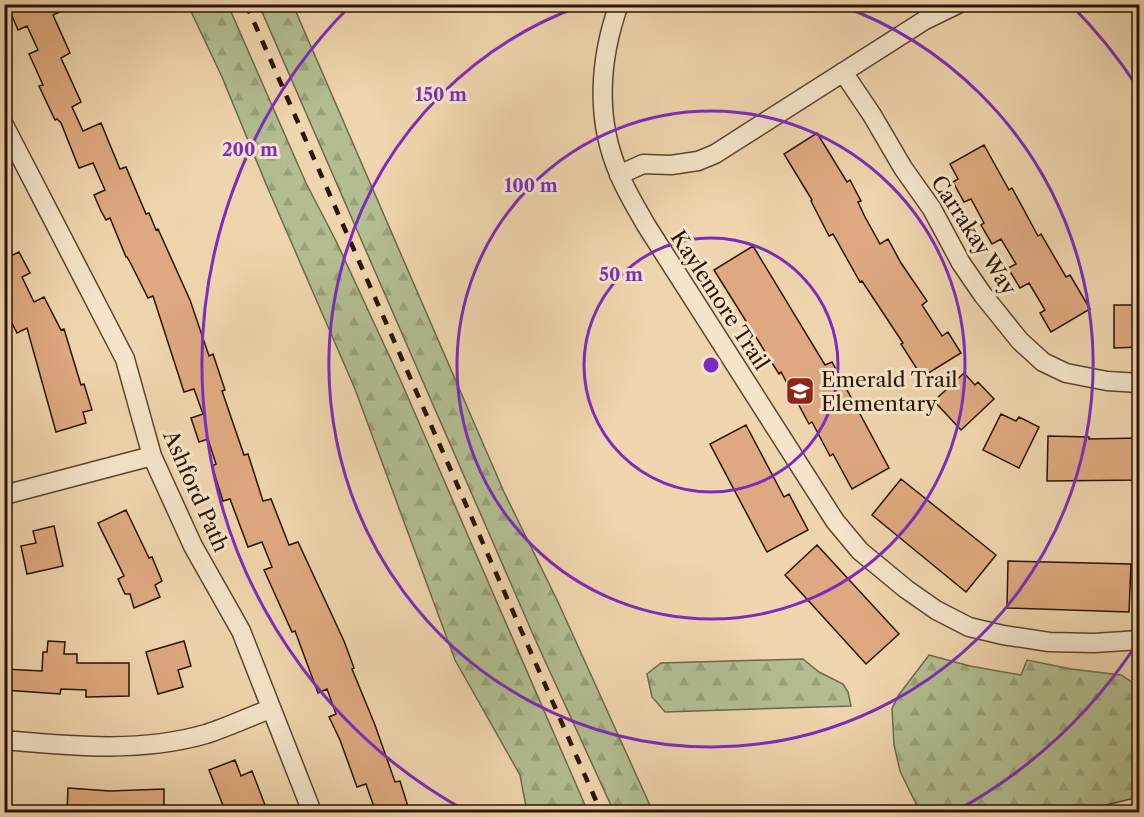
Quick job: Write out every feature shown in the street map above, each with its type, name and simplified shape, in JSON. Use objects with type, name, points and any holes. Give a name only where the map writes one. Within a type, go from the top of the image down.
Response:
[{"type":"street","name":"Kaylemore Trail","points":[[619,4],[608,36],[602,105],[605,130],[619,175],[658,245],[836,521],[860,551],[906,589],[936,610],[969,627],[1049,642],[1094,643],[1140,640]]},
{"type":"street","points":[[619,175],[643,164],[670,165],[698,162],[715,154],[925,20],[958,4]]},
{"type":"street","name":"Carrakay Way","points":[[843,72],[872,115],[903,168],[932,209],[961,263],[1020,342],[1042,362],[1066,373],[1107,381],[1140,383]]},
{"type":"street","name":"Ashford Path","points":[[4,125],[125,358],[152,456],[193,546],[241,631],[312,813]]},
{"type":"street","points":[[4,495],[152,456]]},
{"type":"street","points":[[4,740],[111,747],[144,745],[206,734],[270,709]]},
{"type":"lane","points":[[1099,813],[1140,802]]},
{"type":"green space","points":[[188,5],[228,5],[306,183],[336,241],[400,379],[588,812],[527,812],[520,775],[455,660],[355,389],[222,77]]},
{"type":"green space","points":[[259,5],[293,5],[504,492],[558,602],[653,812],[614,812],[535,639]]},
{"type":"green space","points":[[929,655],[970,666],[1021,675],[1027,660],[1071,669],[1121,675],[1139,687],[1139,812],[920,812],[900,771],[894,745],[892,709],[898,696]]},
{"type":"green space","points":[[803,659],[819,672],[843,684],[848,692],[851,706],[665,712],[652,697],[647,674],[661,663]]},
{"type":"building","points":[[7,4],[77,4],[53,15],[70,53],[61,58],[81,102],[72,107],[83,131],[101,123],[120,169],[126,167],[146,214],[149,213],[156,230],[158,229],[190,300],[209,356],[213,354],[225,390],[222,391],[244,455],[248,454],[263,501],[271,499],[289,545],[298,542],[344,641],[354,668],[352,669],[395,782],[400,781],[410,813],[376,813],[366,784],[357,787],[329,717],[336,714],[327,689],[318,693],[295,631],[292,632],[264,570],[272,567],[262,542],[248,547],[230,499],[223,501],[212,466],[216,464],[208,439],[199,442],[191,418],[203,414],[194,389],[184,392],[153,296],[148,298],[126,257],[110,218],[106,220],[101,211],[94,195],[105,190],[93,163],[79,168],[61,123],[55,120],[39,86],[43,85],[29,54],[38,50],[27,26],[18,30]]},
{"type":"building","points":[[817,133],[847,182],[850,180],[861,201],[858,202],[865,217],[880,244],[888,239],[927,301],[922,305],[942,336],[948,332],[961,353],[922,377],[901,344],[903,343],[862,281],[860,282],[833,234],[829,236],[812,200],[784,154]]},
{"type":"building","points":[[984,145],[1009,190],[1012,188],[1038,236],[1041,234],[1066,277],[1070,275],[1090,309],[1051,332],[1040,313],[1045,310],[1029,283],[1020,288],[1008,268],[1016,264],[1001,239],[992,244],[981,225],[984,223],[971,199],[964,202],[953,182],[958,179],[950,164]]},
{"type":"building","points":[[753,246],[825,365],[832,362],[889,468],[852,489],[833,454],[830,456],[812,422],[809,424],[781,372],[779,374],[714,270]]},
{"type":"building","points":[[19,252],[30,273],[22,277],[34,302],[44,297],[61,330],[64,329],[81,385],[84,384],[92,410],[83,412],[86,423],[56,432],[27,328],[17,333],[4,308],[4,259]]},
{"type":"building","points":[[1114,305],[1140,305],[1140,347],[1114,348]]},
{"type":"building","points":[[964,373],[975,385],[978,382],[994,399],[961,430],[934,401]]},
{"type":"building","points":[[1001,414],[1016,421],[1019,417],[1039,427],[1019,468],[983,450]]},
{"type":"building","points":[[746,425],[784,497],[789,494],[808,530],[767,552],[710,444]]},
{"type":"building","points":[[1048,436],[1089,437],[1089,439],[1140,438],[1140,480],[1047,481]]},
{"type":"building","points":[[901,479],[996,555],[966,592],[872,515]]},
{"type":"building","points":[[126,510],[149,558],[152,557],[162,581],[155,585],[160,597],[134,608],[130,594],[125,594],[118,579],[124,576],[98,523]]},
{"type":"building","points":[[54,526],[63,566],[27,574],[21,546],[36,543],[33,531]]},
{"type":"building","points":[[817,545],[899,634],[866,664],[785,575]]},
{"type":"building","points":[[1008,561],[1131,564],[1129,612],[1007,608]]},
{"type":"building","points":[[48,641],[65,642],[64,654],[77,654],[77,663],[129,663],[129,696],[86,697],[86,690],[61,689],[60,694],[4,690],[4,669],[42,671],[43,652],[47,652]]},
{"type":"building","points":[[184,641],[191,666],[178,670],[183,687],[158,694],[146,652]]},
{"type":"building","points":[[235,760],[241,776],[252,771],[268,813],[226,813],[209,770]]},
{"type":"building","points":[[68,788],[110,791],[164,789],[164,813],[67,813]]},
{"type":"railway","points":[[246,4],[601,812]]},
{"type":"place","name":"Emerald Trail Elementary","points":[[800,391]]}]
